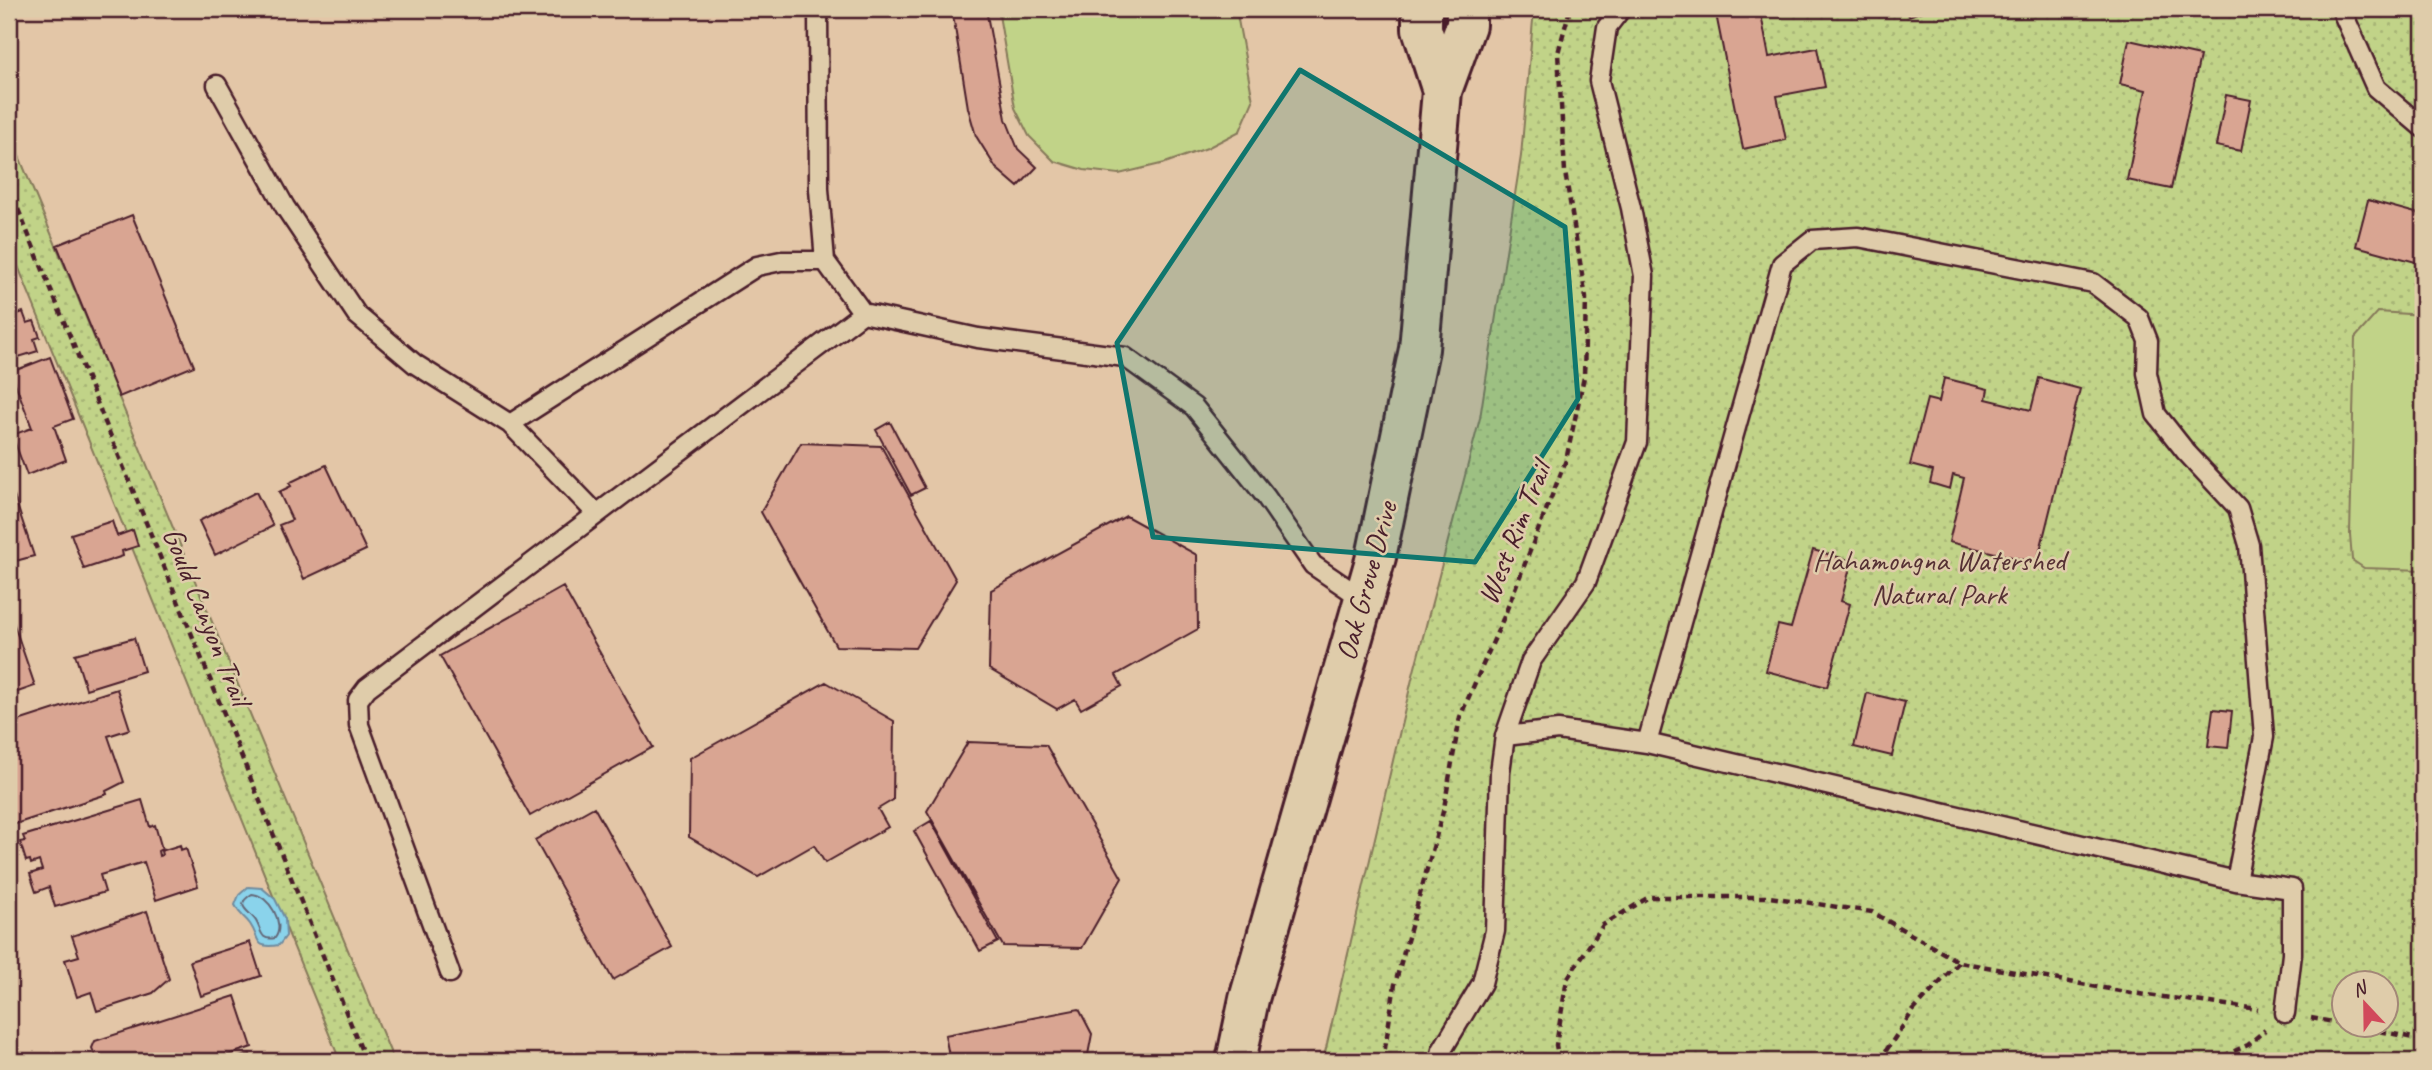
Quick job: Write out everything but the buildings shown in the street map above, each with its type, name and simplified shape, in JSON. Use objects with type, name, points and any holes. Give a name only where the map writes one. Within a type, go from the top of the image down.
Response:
[{"type":"street","name":"Oak Grove Drive","points":[[1422,9],[1422,29],[1442,91]]},
{"type":"street","name":"Oak Grove Drive","points":[[1236,1061],[1249,999],[1376,557],[1419,349],[1442,91],[1466,26],[1466,9]]},
{"type":"lane","points":[[818,9],[819,189],[825,261],[863,313],[978,338],[1125,357],[1194,407],[1266,497],[1314,565],[1363,599]]},
{"type":"lane","points":[[1439,1061],[1442,1050],[1482,983],[1495,931],[1500,772],[1505,736],[1531,661],[1586,582],[1637,442],[1644,276],[1631,208],[1599,81],[1607,27],[1621,9]]},
{"type":"lane","points":[[2341,9],[2376,88],[2423,128]]},
{"type":"lane","points":[[217,85],[285,207],[357,315],[415,364],[510,424],[597,514]]},
{"type":"lane","points":[[1647,744],[1782,264],[1812,240],[1858,237],[2093,283],[2139,318],[2148,341],[2147,373],[2156,414],[2186,452],[2238,508],[2249,545],[2264,737],[2236,881]]},
{"type":"lane","points":[[510,424],[757,267],[781,261],[825,261]]},
{"type":"lane","points":[[450,973],[359,725],[358,700],[367,688],[863,313]]},
{"type":"lane","points":[[1505,736],[1558,730],[1647,744],[2236,881],[2292,889],[2292,954],[2285,1013]]},
{"type":"path","name":"West Rim Trail","points":[[1383,1061],[1395,984],[1444,808],[1460,718],[1535,543],[1566,460],[1584,377],[1586,298],[1565,172],[1558,53],[1570,9]]},
{"type":"path","name":"Gould Canyon Trail","points":[[9,187],[366,1061]]},
{"type":"path","points":[[1559,1061],[1556,1045],[1567,979],[1603,925],[1649,897],[1770,897],[1872,912],[1959,962],[2131,993],[2285,1013]]},
{"type":"path","points":[[1879,1061],[1913,1011],[1959,962]]},
{"type":"path","points":[[2212,1061],[2248,1045],[2285,1013]]},
{"type":"path","points":[[2400,1035],[2423,1040]]},
{"type":"highlighted area","points":[[1300,70],[1565,227],[1578,399],[1475,562],[1153,537],[1117,343]]},
{"type":"green space","points":[[998,9],[1236,9],[1253,101],[1240,131],[1207,148],[1165,163],[1119,174],[1084,170],[1054,161],[1029,136],[1015,108]]},
{"type":"green space","name":"Hahamongna Watershed Natural Park","points":[[1534,9],[2423,9],[2423,1061],[1323,1061],[1412,679],[1480,418],[1521,156]]},
{"type":"green space","points":[[9,132],[394,1061],[340,1061],[9,244]]},
{"type":"green space","points":[[2378,312],[2423,315],[2423,570],[2364,568],[2352,560],[2350,534],[2355,338]]},
{"type":"water","points":[[248,887],[262,888],[275,899],[285,919],[286,936],[279,945],[261,944],[250,924],[237,909],[235,905],[239,895]]}]
